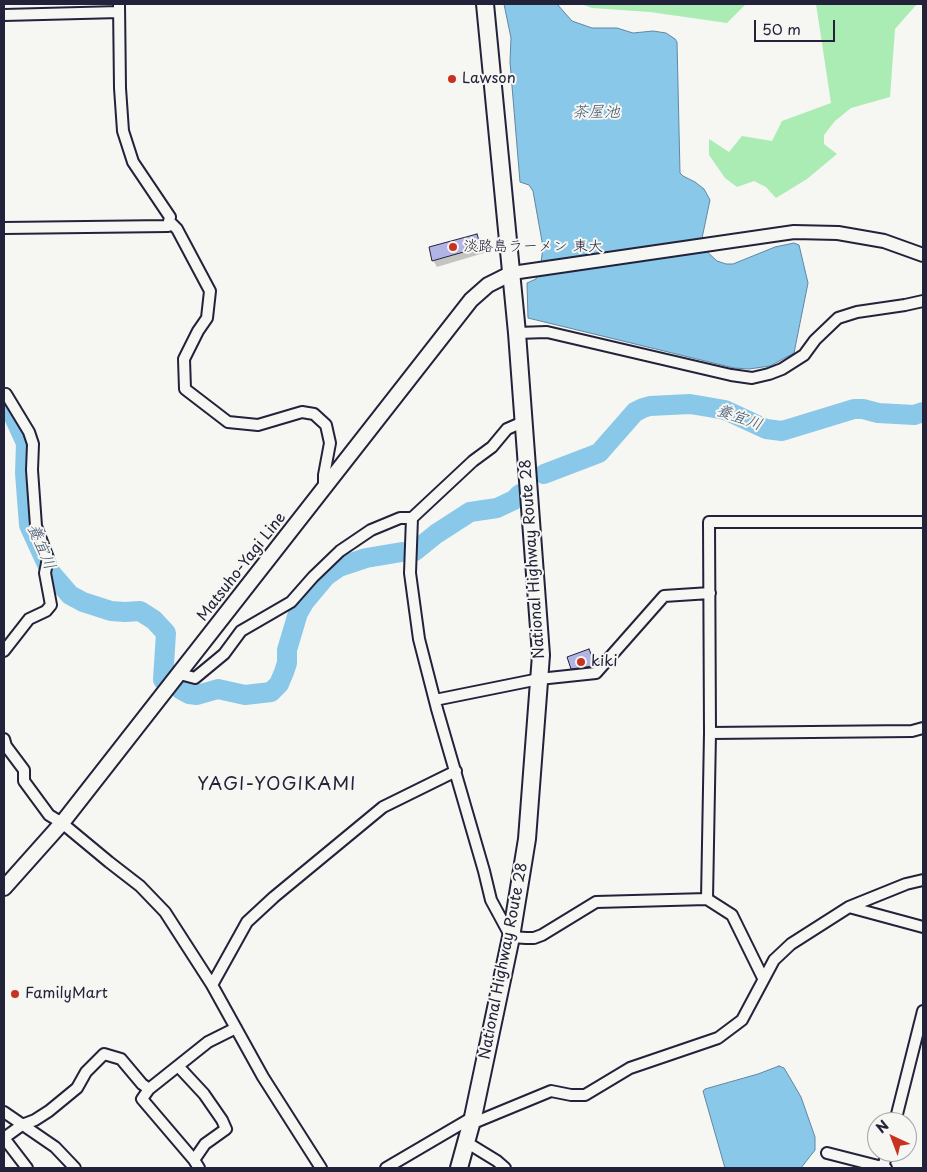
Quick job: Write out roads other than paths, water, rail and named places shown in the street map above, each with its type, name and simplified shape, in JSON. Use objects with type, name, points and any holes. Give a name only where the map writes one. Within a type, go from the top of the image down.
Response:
[{"type":"highway","name":"National Highway Route 28","points":[[459,1168],[472,1120],[511,938],[527,839],[541,655],[512,273],[485,4]]},
{"type":"main road","name":"Matsuho-Yagi Line","points":[[4,888],[62,823],[471,300],[488,285],[512,273]]},
{"type":"street","points":[[4,15],[119,8],[123,130],[133,162],[170,217],[168,226],[4,228]]},
{"type":"street","points":[[169,222],[177,229],[210,291],[207,318],[184,359],[185,389],[228,422],[258,425],[302,412],[314,414],[326,424],[330,443],[324,475],[324,489]]},
{"type":"street","points":[[512,273],[794,232],[838,234],[884,241],[923,255]]},
{"type":"street","points":[[517,333],[547,332],[731,375],[752,378],[782,369],[804,355],[815,340],[838,318],[856,312],[923,301]]},
{"type":"street","points":[[4,395],[6,394],[29,432],[33,444],[32,470],[36,526],[48,558],[45,573],[51,605],[46,611],[29,619],[4,650]]},
{"type":"street","points":[[180,674],[196,678],[224,654],[241,632],[291,602],[340,551],[371,530],[400,518],[412,518],[473,461],[492,447],[507,429],[523,422]]},
{"type":"street","points":[[412,518],[410,573],[419,638],[491,900],[511,938],[534,938],[542,935],[596,902],[707,899],[732,915],[763,978]]},
{"type":"street","points":[[707,899],[710,733],[709,522],[923,522]]},
{"type":"street","points":[[435,700],[539,679],[596,673],[664,596],[710,593]]},
{"type":"street","points":[[710,733],[912,732],[923,728]]},
{"type":"street","points":[[4,739],[6,746],[24,770],[24,781],[49,814],[140,886],[165,912],[212,984],[263,1077],[321,1168]]},
{"type":"street","points":[[212,984],[247,922],[274,897],[383,807],[456,772]]},
{"type":"street","points":[[386,1168],[472,1120],[551,1091],[571,1095],[585,1094],[630,1068],[718,1038],[742,1020],[774,960],[791,944],[849,907],[906,884],[923,880]]},
{"type":"street","points":[[849,907],[923,927]]},
{"type":"street","points":[[898,1112],[923,1012]]},
{"type":"street","points":[[178,1066],[204,1094],[226,1129],[205,1144],[196,1164],[142,1099],[149,1089],[208,1042],[236,1028]]},
{"type":"street","points":[[27,1168],[4,1138],[22,1125],[35,1120],[49,1111],[77,1088],[86,1072],[104,1054],[120,1059],[142,1084],[149,1089]]},
{"type":"street","points":[[4,1112],[55,1147],[75,1168]]},
{"type":"street","points":[[466,1142],[498,1161],[505,1168]]},
{"type":"street","points":[[827,1153],[884,1168]]},
{"type":"water","name":"茶屋池","points":[[504,4],[557,4],[572,21],[592,28],[617,28],[633,33],[653,31],[666,33],[675,39],[677,42],[680,173],[704,189],[710,200],[701,243],[703,248],[717,261],[726,264],[733,264],[775,247],[794,243],[799,245],[808,283],[794,353],[770,366],[749,369],[734,368],[528,318],[527,283],[536,279],[543,247],[533,191],[529,185],[520,182],[510,62],[511,38]]},
{"type":"water","points":[[779,1066],[784,1068],[801,1097],[815,1137],[815,1150],[801,1168],[725,1168],[703,1091]]},
{"type":"waterway","name":"養宜川","points":[[544,474],[599,453],[635,412],[650,406],[690,404],[725,410],[766,429],[782,431],[854,409],[878,413],[914,415],[923,412]]},
{"type":"waterway","name":"養宜川","points":[[4,409],[10,408],[26,443],[25,473],[29,525],[51,573],[70,595],[83,602],[111,611],[140,611],[154,620],[166,633],[163,680]]},
{"type":"waterway","name":"養宜川","points":[[415,551],[436,534],[470,512],[497,508],[514,500],[520,494]]},
{"type":"waterway","name":"養宜川","points":[[180,689],[189,694],[197,695],[218,689],[245,695],[271,692],[279,684],[284,672],[287,663],[287,650],[298,613],[305,601],[326,576],[339,567],[366,558],[402,552]]},
{"type":"place","name":"Lawson","points":[[452,79]]},
{"type":"place","name":"淡路島ラーメン 東大","points":[[453,247]]},
{"type":"place","name":"kiki","points":[[581,662]]},
{"type":"place","name":"FamilyMart","points":[[15,994]]},
{"type":"district","name":"YAGI-YOGIKAMI","points":[[277,785]]}]
